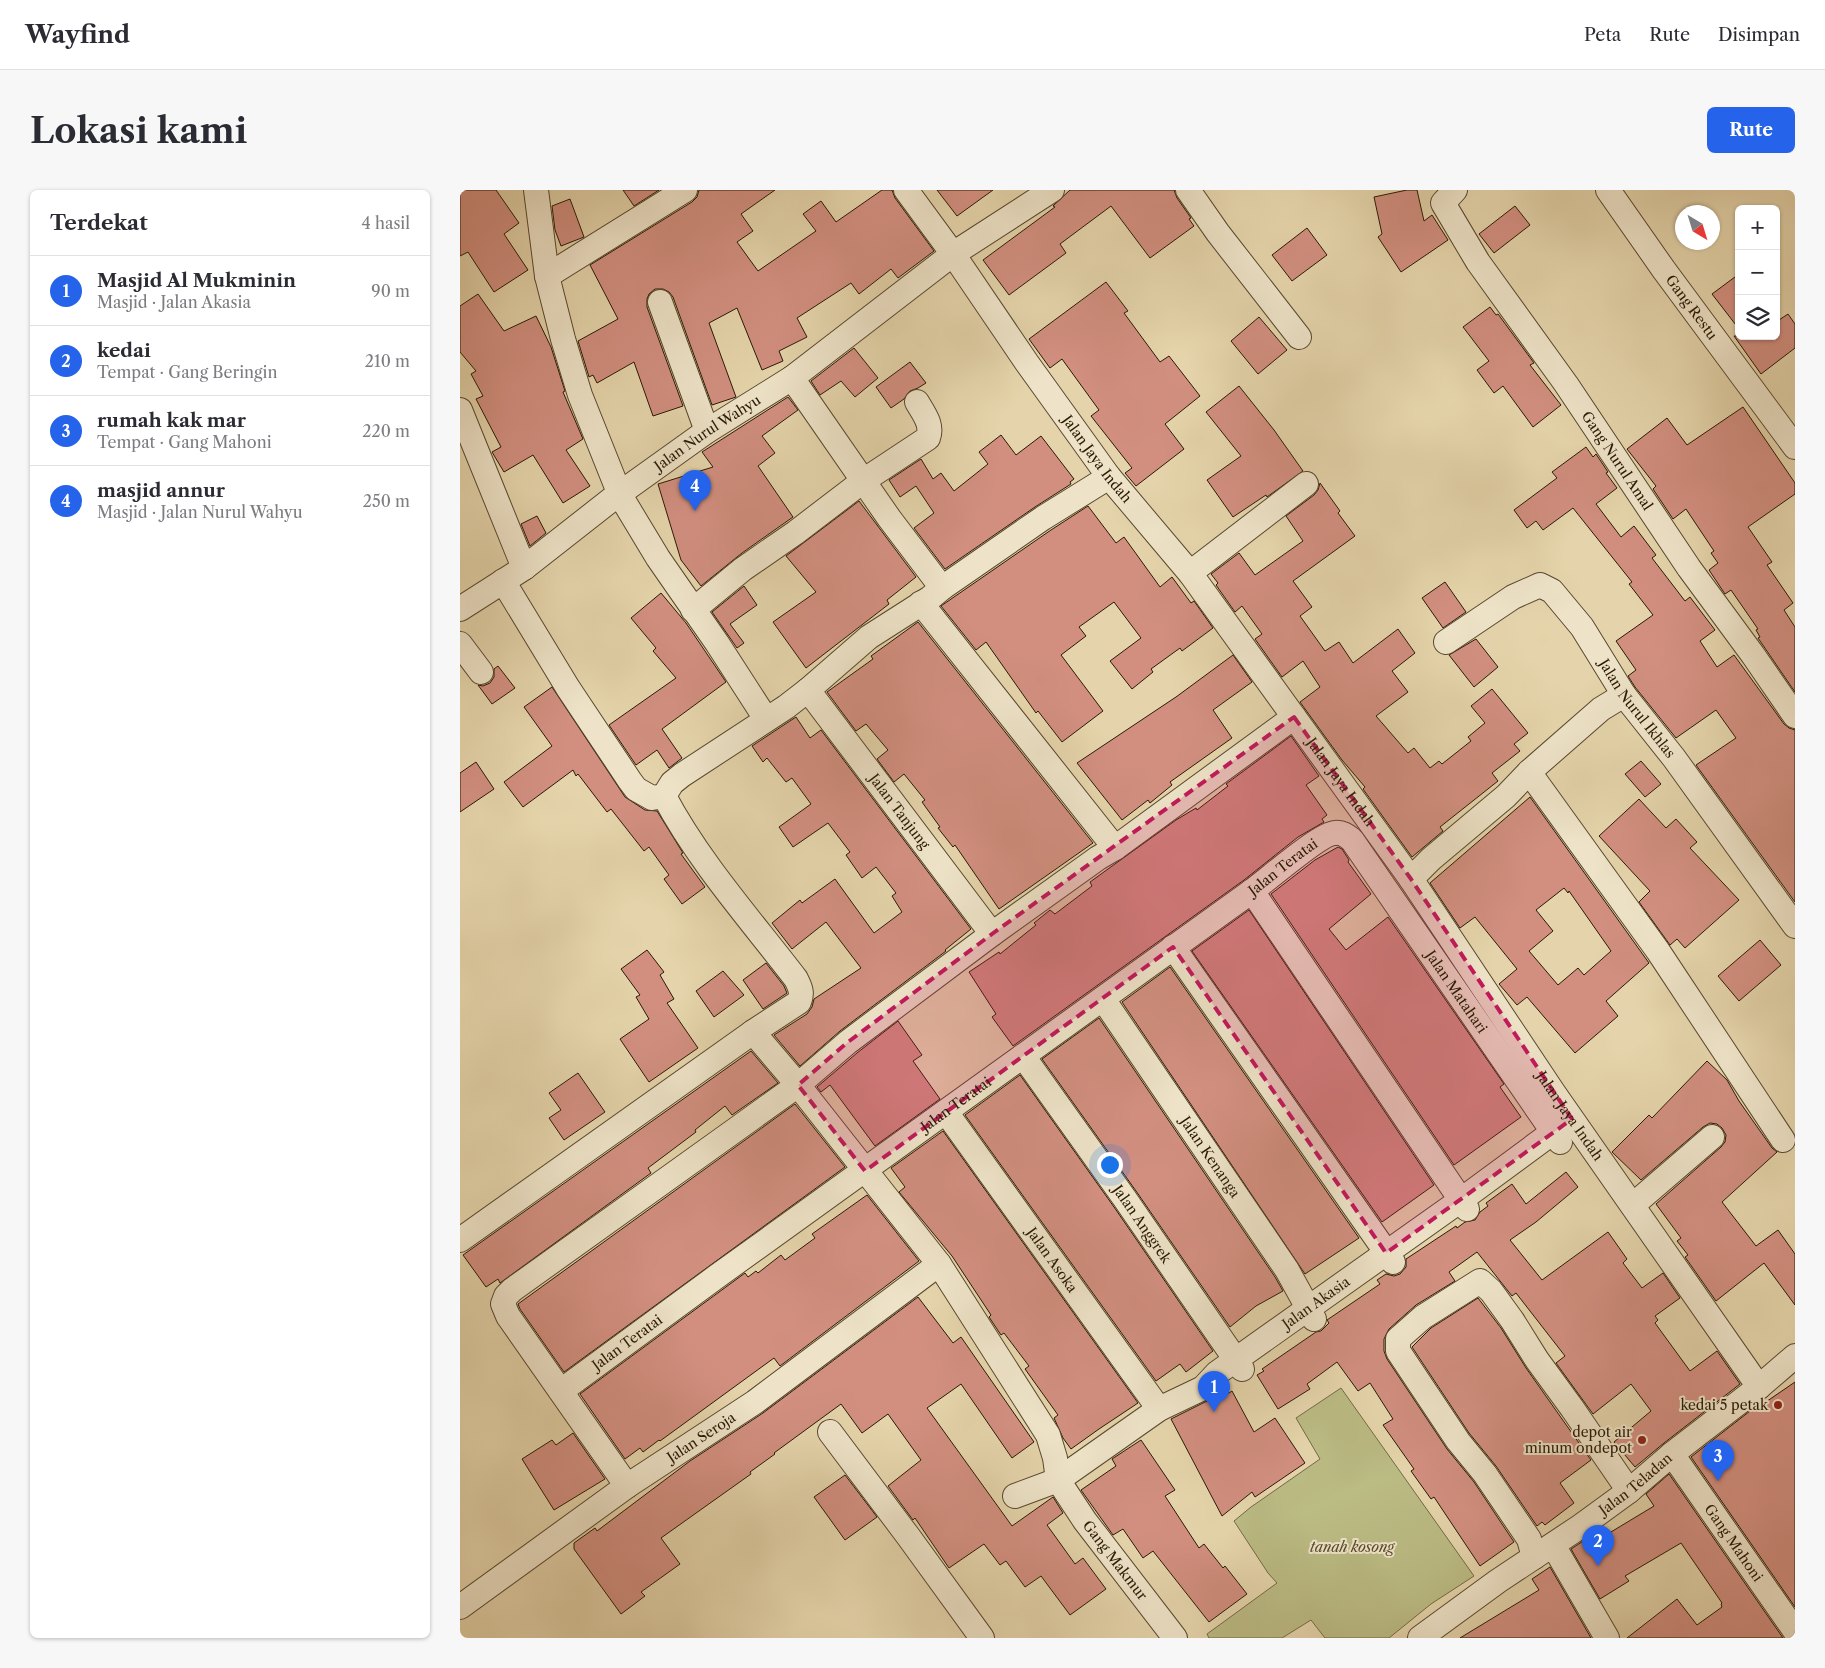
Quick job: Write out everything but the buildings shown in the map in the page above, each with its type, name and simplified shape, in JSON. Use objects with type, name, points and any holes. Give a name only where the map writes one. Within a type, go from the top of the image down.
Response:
[{"type":"street","points":[[536,190],[547,276],[580,394],[620,494],[658,558],[717,643],[766,719]]},
{"type":"street","points":[[547,276],[685,190]]},
{"type":"street","name":"Jalan Jaya Indah","points":[[906,190],[1109,477],[1190,573],[1412,879],[1575,1124],[1760,1387]]},
{"type":"street","name":"Jalan Nurul Wahyu","points":[[460,609],[524,568],[612,499],[707,431],[792,378],[953,254],[1052,190]]},
{"type":"street","points":[[1188,190],[1218,233],[1300,337]]},
{"type":"street","name":"Gang Restu","points":[[1608,190],[1664,270],[1795,447]]},
{"type":"street","name":"Gang Nurul Amal","points":[[1449,197],[1478,262],[1576,400],[1688,568],[1753,655],[1795,716]]},
{"type":"street","points":[[660,302],[707,431]]},
{"type":"street","points":[[792,378],[863,481],[942,588]]},
{"type":"street","points":[[694,610],[743,569],[863,481],[928,438],[931,431],[930,425],[917,402]]},
{"type":"street","points":[[460,410],[524,568]]},
{"type":"street","points":[[504,581],[568,688],[630,781],[636,789],[652,798],[664,796],[672,783],[682,775],[808,690],[869,637],[1043,518],[1109,477]]},
{"type":"street","points":[[1190,573],[1306,484]]},
{"type":"street","name":"Jalan Nurul Ikhlas","points":[[1446,642],[1513,598],[1540,585],[1552,591],[1582,627],[1624,695],[1674,758],[1795,926]]},
{"type":"street","points":[[921,603],[1115,848]]},
{"type":"street","points":[[460,644],[481,672]]},
{"type":"street","name":"Jalan Tanjung","points":[[808,690],[992,934]]},
{"type":"street","points":[[1412,879],[1431,859],[1506,796],[1529,772],[1601,710],[1624,695]]},
{"type":"street","points":[[627,1486],[508,1316],[503,1304],[506,1296],[798,1085],[848,1042],[992,934],[1098,858],[1115,848],[1294,717]]},
{"type":"street","points":[[1529,772],[1658,951],[1783,1140]]},
{"type":"street","points":[[460,1240],[753,1032],[799,1002],[801,988],[796,979],[704,860],[676,820],[664,796]]},
{"type":"street","name":"Jalan Teratai","points":[[561,1391],[1320,840],[1333,832],[1344,833],[1352,840]]},
{"type":"street","name":"Jalan Matahari","points":[[1352,840],[1556,1137]]},
{"type":"street","points":[[1252,891],[1464,1204]]},
{"type":"street","points":[[1173,948],[1389,1258]]},
{"type":"street","name":"Jalan Kenanga","points":[[1102,999],[1287,1270],[1311,1314]]},
{"type":"street","points":[[753,1032],[798,1085],[939,1264],[1048,1435],[1055,1458],[1058,1480]]},
{"type":"street","name":"Jalan Anggrek","points":[[1023,1056],[1125,1199],[1226,1375]]},
{"type":"street","name":"Jalan Asoka","points":[[946,1112],[1159,1409]]},
{"type":"street","name":"Jalan Akasia","points":[[1015,1496],[1058,1480],[1159,1409],[1226,1375],[1575,1124]]},
{"type":"street","points":[[1633,1205],[1712,1137]]},
{"type":"street","name":"Jalan Seroja","points":[[460,1607],[627,1486],[755,1402],[939,1264]]},
{"type":"street","points":[[1607,1638],[1543,1551],[1529,1539],[1485,1474],[1458,1441],[1398,1351],[1398,1339],[1423,1317],[1480,1281],[1491,1290],[1536,1360],[1572,1408],[1629,1491]]},
{"type":"street","name":"Jalan Teladan","points":[[1423,1637],[1498,1581],[1629,1491],[1672,1454],[1760,1387],[1795,1357]]},
{"type":"street","points":[[830,1432],[982,1638]]},
{"type":"street","name":"Gang Mahoni","points":[[1672,1454],[1795,1631]]},
{"type":"street","name":"Gang Makmur","points":[[1058,1480],[1085,1521],[1175,1638]]},
{"type":"highlighted area","points":[[1294,717],[1411,879],[1572,1119],[1386,1253],[1173,947],[865,1171],[798,1085],[848,1042],[992,934]]},
{"type":"green space","name":"tanah kosong","points":[[1341,1388],[1474,1576],[1431,1604],[1389,1638],[1325,1638],[1311,1620],[1282,1638],[1209,1638],[1207,1634],[1277,1583],[1268,1573],[1234,1521],[1320,1459],[1296,1418]]},
{"type":"place","name":"masjid annur","points":[[695,511]]},
{"type":"place","name":"kedai 5 petak","points":[[1778,1405]]},
{"type":"place","name":"Masjid Al Mukminin","points":[[1214,1412]]},
{"type":"place","name":"depot air minum ondepot","points":[[1642,1440]]},
{"type":"place","name":"rumah kak mar","points":[[1718,1481]]},
{"type":"place","name":"kedai","points":[[1598,1566]]}]
